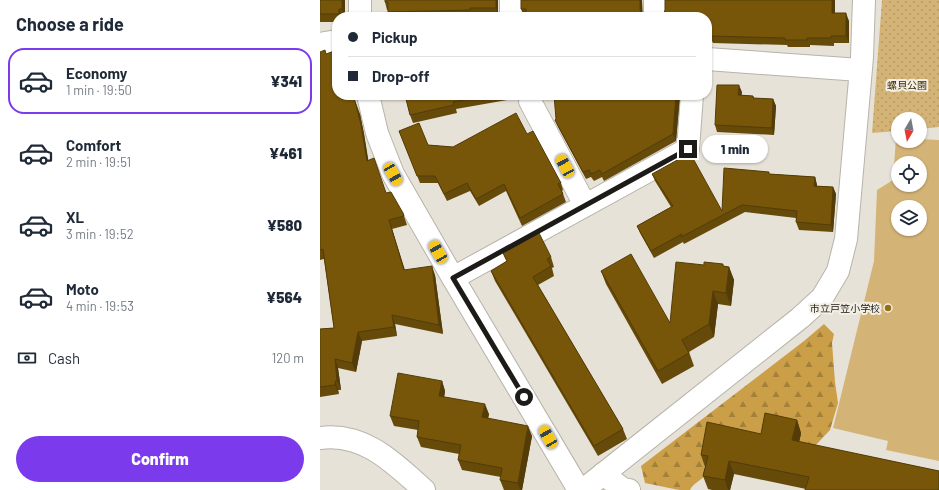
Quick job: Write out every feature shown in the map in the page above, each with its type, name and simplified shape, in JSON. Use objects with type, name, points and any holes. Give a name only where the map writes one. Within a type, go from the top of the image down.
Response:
[{"type":"street","points":[[360,0],[360,12]]},
{"type":"street","points":[[511,0],[511,12]]},
{"type":"street","points":[[655,0],[656,12]]},
{"type":"street","points":[[583,490],[800,318],[822,298],[838,271],[846,239],[860,70],[864,0]]},
{"type":"street","points":[[320,44],[332,41]]},
{"type":"street","points":[[712,59],[860,70]]},
{"type":"street","points":[[369,100],[377,133],[393,174],[579,490]]},
{"type":"street","points":[[530,100],[585,205]]},
{"type":"street","points":[[453,278],[688,149],[692,100]]},
{"type":"street","points":[[320,438],[332,436],[353,440],[368,446],[389,459],[424,490]]},
{"type":"street","points":[[603,474],[623,489],[629,490]]},
{"type":"green space","name":"螺貝公園","points":[[882,0],[939,0],[939,127],[927,128],[927,112],[891,112],[891,132],[872,133]]},
{"type":"green space","points":[[927,139],[939,140],[939,461],[886,450],[888,441],[833,428],[874,261],[877,190],[891,181],[891,192],[927,192],[927,156],[895,156],[895,148],[927,148]]},
{"type":"green space","points":[[824,324],[834,334],[832,343],[838,403],[830,430],[815,446],[711,434],[704,469],[707,471],[707,474],[693,485],[690,490],[679,490],[645,483],[641,466]]},
{"type":"building","points":[[320,0],[342,0],[342,9],[339,9],[339,12],[332,12],[332,14],[320,14]]},
{"type":"building","points":[[385,0],[496,0],[496,8],[388,12],[388,2],[385,2]]},
{"type":"building","points":[[521,0],[640,0],[641,12],[526,12],[526,9],[521,9]]},
{"type":"building","points":[[665,0],[832,0],[832,13],[846,13],[846,36],[831,36],[831,38],[807,38],[807,40],[712,36],[712,12],[664,12]]},
{"type":"building","points":[[325,50],[326,54],[332,52],[332,100],[354,100],[361,125],[367,161],[374,158],[386,193],[391,192],[403,213],[404,216],[389,220],[404,270],[432,266],[439,325],[392,315],[394,327],[358,332],[352,363],[335,359],[337,381],[335,381],[335,385],[320,387],[320,329],[334,328],[323,249],[320,250],[320,52]]},
{"type":"building","points":[[717,85],[739,85],[738,95],[753,96],[753,98],[773,99],[772,128],[715,125]]},
{"type":"building","points":[[406,100],[464,100],[453,102],[454,105],[410,115]]},
{"type":"building","points":[[554,100],[676,100],[673,134],[602,174],[600,170],[591,174],[589,170],[583,172],[555,120]]},
{"type":"building","points":[[516,113],[527,134],[533,131],[561,183],[558,184],[563,194],[520,218],[504,184],[476,199],[467,183],[444,194],[435,176],[417,176],[399,131],[419,123],[428,145],[453,147]]},
{"type":"building","points":[[690,153],[722,211],[724,168],[769,172],[769,174],[815,177],[814,186],[833,187],[831,225],[796,222],[797,211],[742,205],[651,251],[637,226],[673,206],[652,174]]},
{"type":"building","points":[[539,233],[551,257],[547,259],[551,266],[533,277],[623,429],[594,446],[491,271],[507,261],[503,253]]},
{"type":"building","points":[[631,254],[670,323],[676,262],[704,265],[704,262],[723,264],[723,266],[729,267],[726,293],[713,291],[709,324],[682,340],[689,353],[658,371],[601,271]]},
{"type":"building","points":[[398,373],[442,381],[439,396],[485,404],[482,417],[528,426],[518,483],[500,480],[502,468],[458,460],[461,445],[417,437],[419,421],[390,416]]},
{"type":"building","points":[[765,413],[797,420],[792,440],[939,471],[939,490],[805,490],[809,477],[729,461],[725,480],[703,476],[708,456],[701,455],[707,422],[761,434]]},
{"type":"place","name":"市立戸笠小学校","points":[[888,308]]},
{"type":"route","points":[[524,397],[453,278],[688,149]]}]
